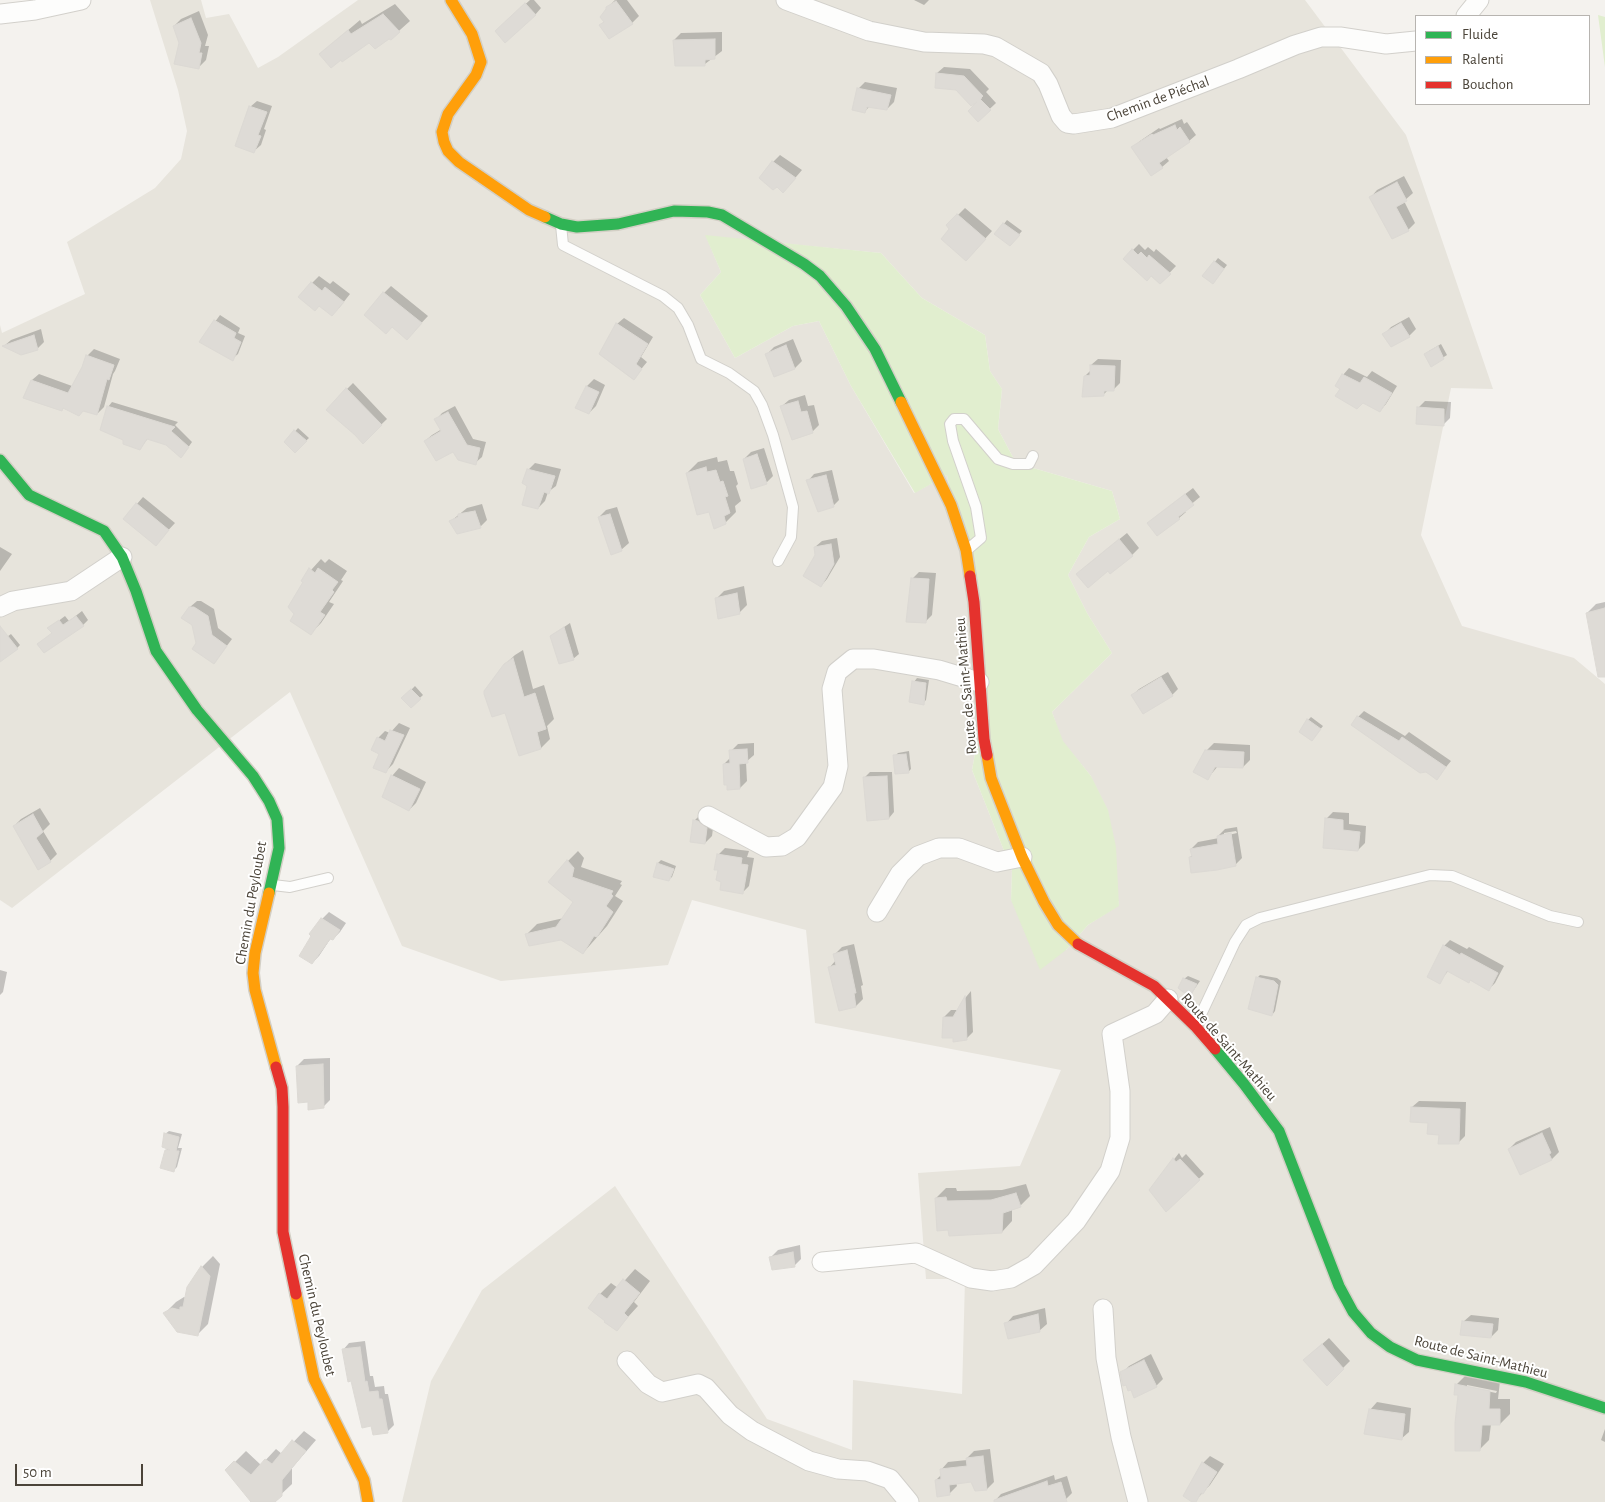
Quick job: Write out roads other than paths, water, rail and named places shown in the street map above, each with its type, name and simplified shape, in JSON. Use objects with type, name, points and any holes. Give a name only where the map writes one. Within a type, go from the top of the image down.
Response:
[{"type":"street","points":[[0,14],[35,10],[81,0]]},
{"type":"street","name":"Route de Saint-Mathieu","points":[[451,0],[472,34],[481,62],[476,76],[448,114],[442,132],[448,150],[474,173],[529,210],[561,224],[577,227],[618,224],[674,211],[708,212],[722,215],[815,272],[834,290],[846,306],[875,349],[950,505],[966,550],[974,602],[984,739],[992,778],[1022,857],[1044,902],[1058,925],[1076,943],[1154,986],[1168,999],[1195,1026],[1244,1084],[1280,1131],[1339,1286],[1353,1312],[1371,1333],[1390,1347],[1417,1360],[1526,1382],[1605,1408]]},
{"type":"street","name":"Chemin de Piéchal","points":[[786,0],[869,31],[924,42],[984,44],[996,47],[1041,73],[1048,84],[1061,116],[1068,123],[1074,124],[1112,118],[1295,45],[1321,37],[1340,37],[1386,44],[1415,41]]},
{"type":"street","points":[[1467,15],[1479,0]]},
{"type":"street","name":"Chemin du Peyloubet","points":[[0,460],[29,495],[104,531],[122,557],[136,591],[156,651],[197,710],[253,776],[276,819],[279,848],[255,953],[253,972],[255,990],[282,1088],[283,1232],[314,1379],[364,1480],[368,1502]]},
{"type":"street","points":[[0,607],[14,601],[71,591],[122,557]]},
{"type":"street","points":[[708,816],[766,847],[782,846],[796,837],[833,787],[838,766],[832,689],[837,672],[852,659],[874,658],[939,670],[979,682]]},
{"type":"street","points":[[877,912],[900,874],[918,856],[939,848],[959,848],[997,862],[1022,857]]},
{"type":"street","points":[[822,1262],[916,1253],[971,1278],[992,1280],[1011,1278],[1034,1265],[1076,1221],[1110,1171],[1120,1138],[1120,1091],[1112,1034],[1155,1014],[1168,999]]},
{"type":"street","points":[[1103,1309],[1106,1358],[1121,1436],[1138,1502]]},
{"type":"street","points":[[627,1361],[648,1384],[662,1392],[698,1384],[706,1388],[730,1415],[752,1431],[808,1461],[838,1469],[867,1471],[890,1479],[909,1502]]},
{"type":"lane","points":[[561,224],[563,245],[663,296],[678,308],[688,325],[701,359],[729,373],[754,390],[762,405],[773,435],[793,507],[791,536],[778,560]]},
{"type":"lane","points":[[966,550],[981,538],[976,507],[953,441],[950,424],[954,419],[964,419],[998,459],[1012,464],[1028,464],[1033,456]]},
{"type":"lane","points":[[1195,1026],[1235,942],[1246,925],[1260,918],[1430,874],[1452,876],[1550,916],[1578,922]]},
{"type":"lane","points":[[272,885],[290,887],[328,878]]}]
